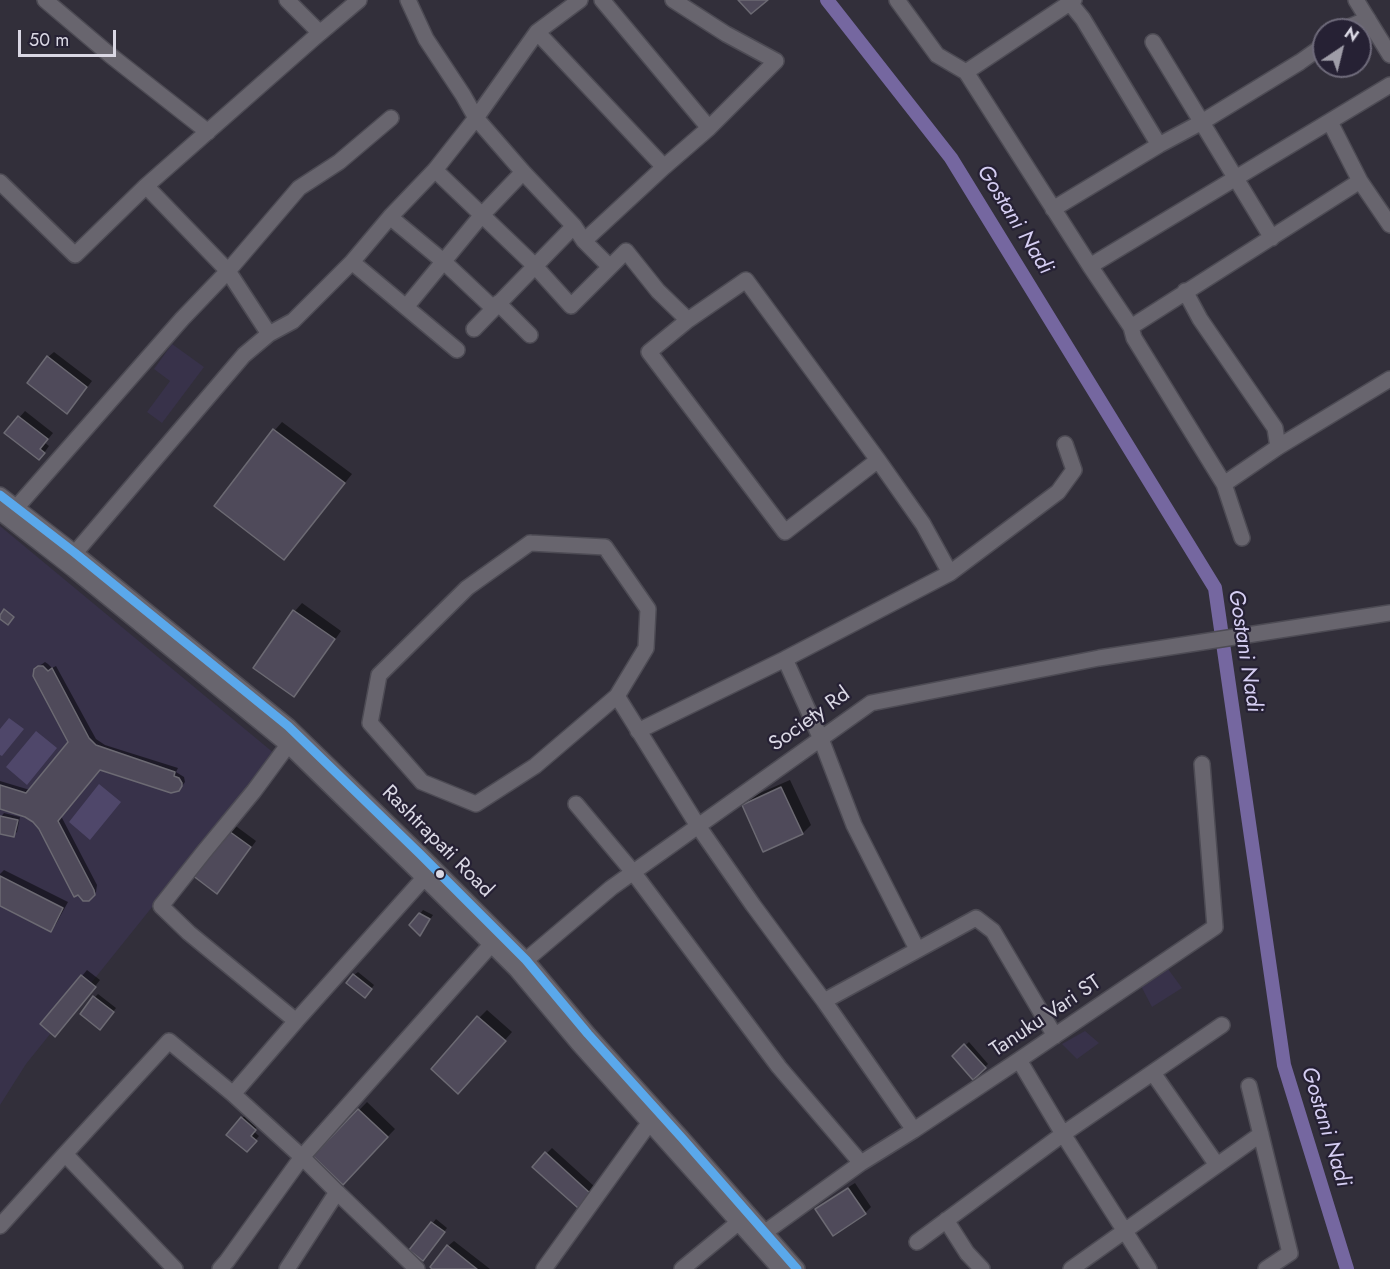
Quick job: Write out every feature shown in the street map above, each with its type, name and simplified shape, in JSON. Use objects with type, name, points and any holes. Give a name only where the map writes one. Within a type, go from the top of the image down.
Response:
[{"type":"street","points":[[45,0],[110,55],[208,132]]},
{"type":"street","points":[[287,0],[320,33]]},
{"type":"street","points":[[0,182],[75,255],[146,186],[359,0]]},
{"type":"street","points":[[408,0],[426,39],[476,118],[610,267]]},
{"type":"street","points":[[75,553],[244,355],[268,334],[293,321],[352,262],[390,217],[435,170],[476,118],[537,32],[580,0]]},
{"type":"street","points":[[602,0],[709,128]]},
{"type":"street","points":[[584,240],[709,128],[776,62],[673,0]]},
{"type":"street","points":[[897,0],[937,55],[966,72],[1131,327],[1134,338],[1224,484],[1242,538]]},
{"type":"street","points":[[1356,0],[1367,18]]},
{"type":"street","points":[[966,72],[1072,2],[1159,145]]},
{"type":"street","points":[[1372,26],[1390,55]]},
{"type":"street","points":[[537,32],[664,167]]},
{"type":"street","points":[[1153,42],[1272,238]]},
{"type":"street","points":[[1053,209],[1159,145],[1202,122],[1312,54]]},
{"type":"street","points":[[1090,266],[1390,85]]},
{"type":"street","points":[[16,508],[228,271],[299,188],[339,162],[391,118]]},
{"type":"street","points":[[1330,122],[1360,181],[1390,225]]},
{"type":"street","points":[[435,170],[534,265],[571,306],[626,251],[658,291],[688,320]]},
{"type":"street","points":[[406,307],[481,216],[523,172]]},
{"type":"street","points":[[1131,327],[1360,181]]},
{"type":"street","points":[[146,186],[228,271],[268,334]]},
{"type":"street","points":[[390,217],[530,334]]},
{"type":"street","points":[[474,329],[574,226]]},
{"type":"street","points":[[352,262],[457,350]]},
{"type":"street","points":[[878,460],[785,532],[649,352],[688,320],[746,280],[878,460],[923,524],[950,573]]},
{"type":"street","points":[[1185,291],[1200,319],[1275,428],[1278,447]]},
{"type":"street","points":[[1224,484],[1278,447],[1390,379]]},
{"type":"street","points":[[638,731],[785,659],[950,573],[1058,492],[1074,470],[1065,444]]},
{"type":"street","name":"Rashtrapati Road","points":[[0,495],[288,726],[420,854],[495,940],[516,969],[578,1043],[759,1236],[797,1269]]},
{"type":"street","name":"Rashtrapati Road","points":[[0,512],[74,569],[288,745],[424,878],[495,940],[526,960],[588,1034],[682,1138],[743,1218]]},
{"type":"street","points":[[530,543],[605,547],[648,609],[646,648],[617,696],[535,766],[476,804],[422,782],[370,723],[379,675],[466,588],[530,543]]},
{"type":"street","name":"Society Rd","points":[[526,960],[611,888],[871,703],[1099,658],[1390,613]]},
{"type":"street","points":[[785,659],[821,739],[854,825],[917,950]]},
{"type":"street","points":[[617,696],[698,826],[914,1130]]},
{"type":"street","points":[[288,745],[161,906],[189,933],[296,1021]]},
{"type":"street","name":"Tanuku Vari ST","points":[[759,1236],[861,1163],[1055,1036],[1215,927],[1202,764]]},
{"type":"street","points":[[576,804],[633,872],[779,1067],[861,1163]]},
{"type":"street","points":[[233,1094],[424,878]]},
{"type":"street","points":[[824,1001],[976,918],[993,931],[1055,1036]]},
{"type":"street","points":[[220,1269],[302,1157],[495,940]]},
{"type":"street","points":[[916,1242],[1063,1134],[1222,1025]]},
{"type":"street","points":[[0,1226],[169,1041],[233,1094],[302,1157],[414,1268]]},
{"type":"street","points":[[1019,1060],[1149,1269]]},
{"type":"street","points":[[1154,1073],[1217,1165]]},
{"type":"street","points":[[1250,1086],[1290,1253],[1266,1269]]},
{"type":"street","points":[[544,1269],[650,1122]]},
{"type":"street","points":[[1071,1269],[1261,1134]]},
{"type":"street","points":[[65,1154],[175,1269]]},
{"type":"street","points":[[287,1269],[337,1192]]},
{"type":"street","points":[[682,1269],[743,1218]]},
{"type":"street","points":[[946,1220],[967,1254],[982,1269]]},
{"type":"street","name":"Rashtrapati Road","points":[[759,1236],[780,1269]]},
{"type":"shaded area","points":[[172,344],[204,367],[162,423],[147,412],[170,381],[154,369]]},
{"type":"shaded area","points":[[0,526],[275,754],[26,1064],[0,1105]]},
{"type":"shaded area","points":[[9,718],[24,729],[2,756],[0,755],[0,729]]},
{"type":"shaded area","points":[[36,731],[57,748],[27,785],[6,767]]},
{"type":"shaded area","points":[[99,784],[121,802],[90,840],[69,822]]},
{"type":"shaded area","points":[[1168,969],[1182,988],[1152,1007],[1141,986]]},
{"type":"shaded area","points":[[1085,1031],[1099,1043],[1077,1059],[1062,1044]]},
{"type":"building","points":[[738,0],[768,0],[751,14]]},
{"type":"building","points":[[47,356],[87,387],[67,414],[27,383]]},
{"type":"building","points":[[18,416],[48,439],[40,449],[45,453],[39,460],[4,433]]},
{"type":"building","points":[[273,429],[345,483],[284,560],[214,506]]},
{"type":"building","points":[[4,609],[14,617],[8,625],[0,619]]},
{"type":"building","points":[[293,610],[335,639],[294,697],[253,668]]},
{"type":"building","points":[[43,666],[48,671],[52,668],[89,738],[96,745],[175,772],[174,776],[182,783],[179,791],[171,793],[100,770],[58,821],[94,890],[95,895],[89,901],[83,901],[78,895],[74,897],[39,829],[33,822],[0,809],[0,785],[26,793],[68,742],[33,676],[34,669]]},
{"type":"building","points":[[781,787],[803,834],[763,852],[742,805]]},
{"type":"building","points":[[0,816],[18,820],[14,837],[0,834]]},
{"type":"building","points":[[226,829],[251,847],[217,894],[192,875]]},
{"type":"building","points":[[0,876],[63,908],[51,932],[0,906]]},
{"type":"building","points":[[419,913],[430,919],[420,936],[409,925]]},
{"type":"building","points":[[353,974],[372,989],[365,998],[346,983]]},
{"type":"building","points":[[81,975],[96,987],[55,1037],[40,1024]]},
{"type":"building","points":[[93,996],[114,1012],[100,1030],[80,1014]]},
{"type":"building","points":[[477,1016],[506,1041],[458,1094],[431,1069]]},
{"type":"building","points":[[964,1044],[986,1068],[973,1080],[952,1056]]},
{"type":"building","points":[[358,1109],[388,1137],[343,1185],[313,1156]]},
{"type":"building","points":[[241,1117],[256,1130],[251,1136],[257,1141],[247,1152],[226,1135]]},
{"type":"building","points":[[545,1152],[591,1194],[578,1208],[532,1167]]},
{"type":"building","points":[[848,1188],[866,1214],[833,1236],[815,1209]]},
{"type":"building","points":[[431,1222],[445,1232],[423,1261],[409,1250]]},
{"type":"building","points":[[447,1245],[477,1269],[432,1269],[430,1267]]},
{"type":"waterway","name":"Gostani Nadi","points":[[827,0],[951,158],[1215,588],[1284,1065],[1347,1269]]},
{"type":"transit line","points":[[0,495],[288,726],[420,854],[526,960],[588,1034],[797,1269]]}]
